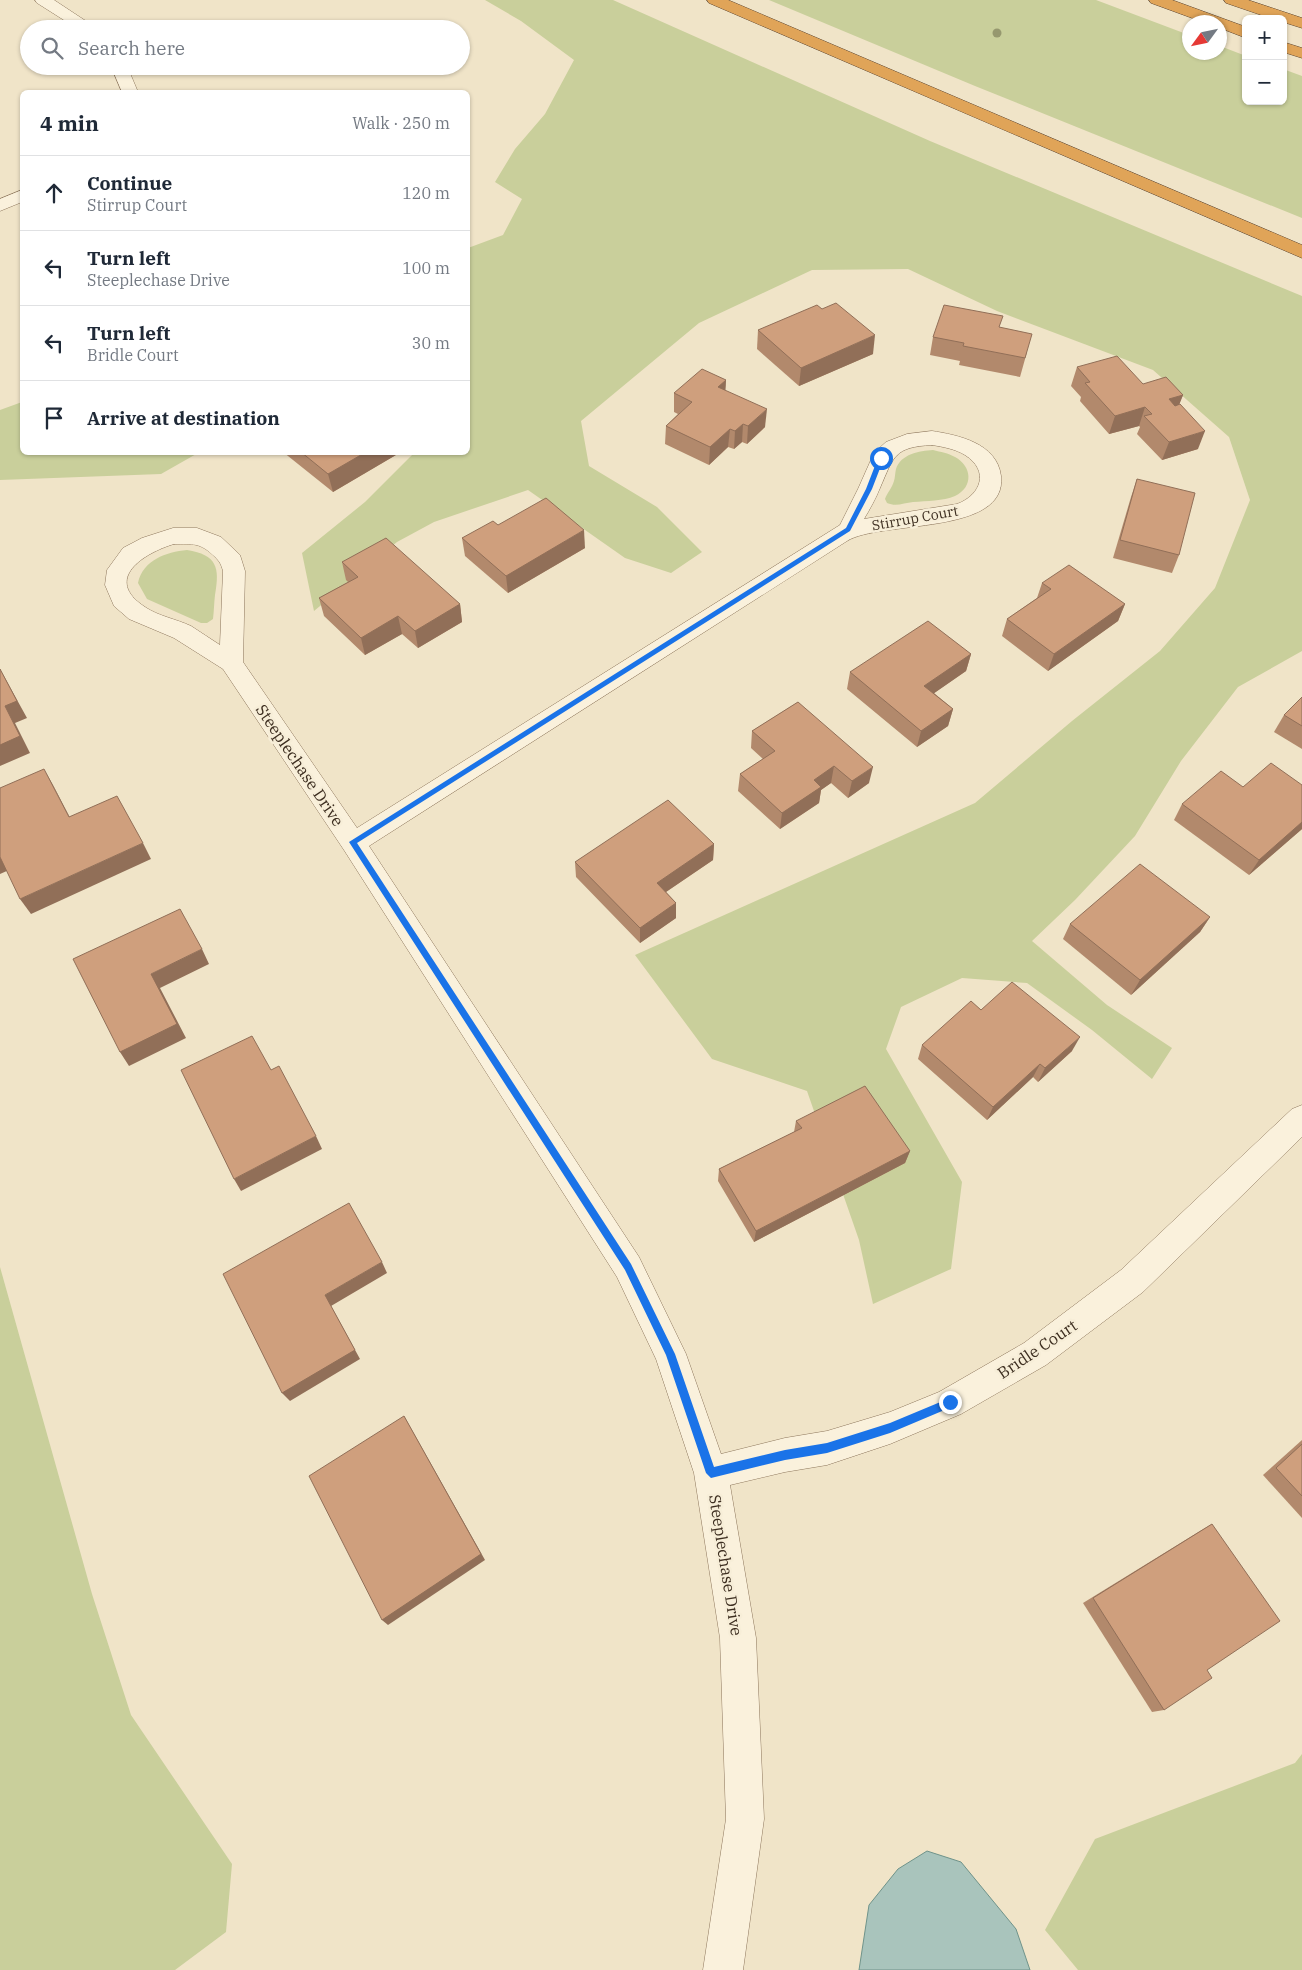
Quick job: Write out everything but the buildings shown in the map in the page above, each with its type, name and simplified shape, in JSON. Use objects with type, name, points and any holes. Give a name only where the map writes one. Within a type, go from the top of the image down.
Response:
[{"type":"highway","points":[[715,0],[1302,251]]},
{"type":"highway","points":[[1157,0],[1197,15]]},
{"type":"highway","points":[[1232,0],[1302,23]]},
{"type":"highway","points":[[1227,26],[1242,32]]},
{"type":"highway","points":[[1287,48],[1302,53]]},
{"type":"street","points":[[43,0],[75,20]]},
{"type":"street","points":[[123,75],[130,90]]},
{"type":"street","points":[[0,206],[20,196]]},
{"type":"street","name":"Stirrup Court","points":[[353,842],[848,530],[958,512],[976,504],[988,492],[991,482],[990,473],[985,461],[954,442],[932,438],[914,439],[893,447],[881,458],[869,489],[848,530]]},
{"type":"street","name":"Steeplechase Drive","points":[[231,663],[234,571],[232,561],[225,552],[213,542],[197,536],[173,536],[150,543],[131,554],[118,570],[116,585],[122,600],[136,613],[182,632],[231,663],[353,842],[628,1267],[670,1354],[711,1473],[738,1638],[745,1819],[723,1970]]},
{"type":"street","name":"Bridle Court","points":[[711,1473],[785,1455],[827,1448],[890,1428],[950,1402],[1035,1354],[1132,1281],[1302,1118]]},
{"type":"green space","points":[[485,0],[613,0],[930,141],[1302,296],[1302,651],[1238,687],[1181,761],[1135,836],[1075,900],[1032,941],[1107,1005],[1172,1048],[1152,1079],[1092,1030],[1027,983],[962,978],[901,1007],[886,1049],[962,1182],[951,1269],[873,1304],[859,1240],[807,1091],[712,1059],[635,955],[975,803],[1072,721],[1160,651],[1215,588],[1250,500],[1229,437],[1153,370],[997,311],[908,269],[812,270],[699,323],[581,421],[589,466],[657,507],[702,552],[671,573],[625,558],[528,490],[434,522],[397,542],[314,611],[302,553],[365,502],[412,455],[470,455],[470,247],[503,235],[522,199],[495,182],[515,149],[545,114],[574,60],[521,21]]},
{"type":"green space","points":[[769,0],[1096,0],[1182,32],[1182,60],[1227,60],[1227,49],[1242,54],[1242,105],[1287,105],[1287,70],[1302,76],[1302,218],[975,86]]},
{"type":"green space","points":[[20,403],[20,455],[194,455],[161,474],[0,480],[0,410]]},
{"type":"green space","points":[[933,450],[952,456],[961,461],[965,466],[969,477],[961,492],[955,496],[935,501],[897,505],[887,503],[885,499],[893,484],[898,464],[916,452]]},
{"type":"green space","points":[[187,550],[205,555],[214,564],[216,570],[213,619],[207,623],[201,623],[147,599],[138,583],[145,568],[150,563],[164,555]]},
{"type":"green space","points":[[0,1267],[92,1594],[131,1715],[232,1864],[226,1932],[175,1970],[0,1970]]},
{"type":"green space","points":[[1302,1754],[1302,1970],[1078,1970],[1045,1930],[1095,1839],[1295,1763]]},
{"type":"water","points":[[927,1851],[961,1862],[1016,1929],[1030,1970],[859,1970],[869,1905],[898,1869]]},
{"type":"route","points":[[881,458],[869,489],[848,530],[353,842],[628,1267],[670,1354],[711,1473],[785,1455],[827,1448],[890,1428],[950,1402]]}]
